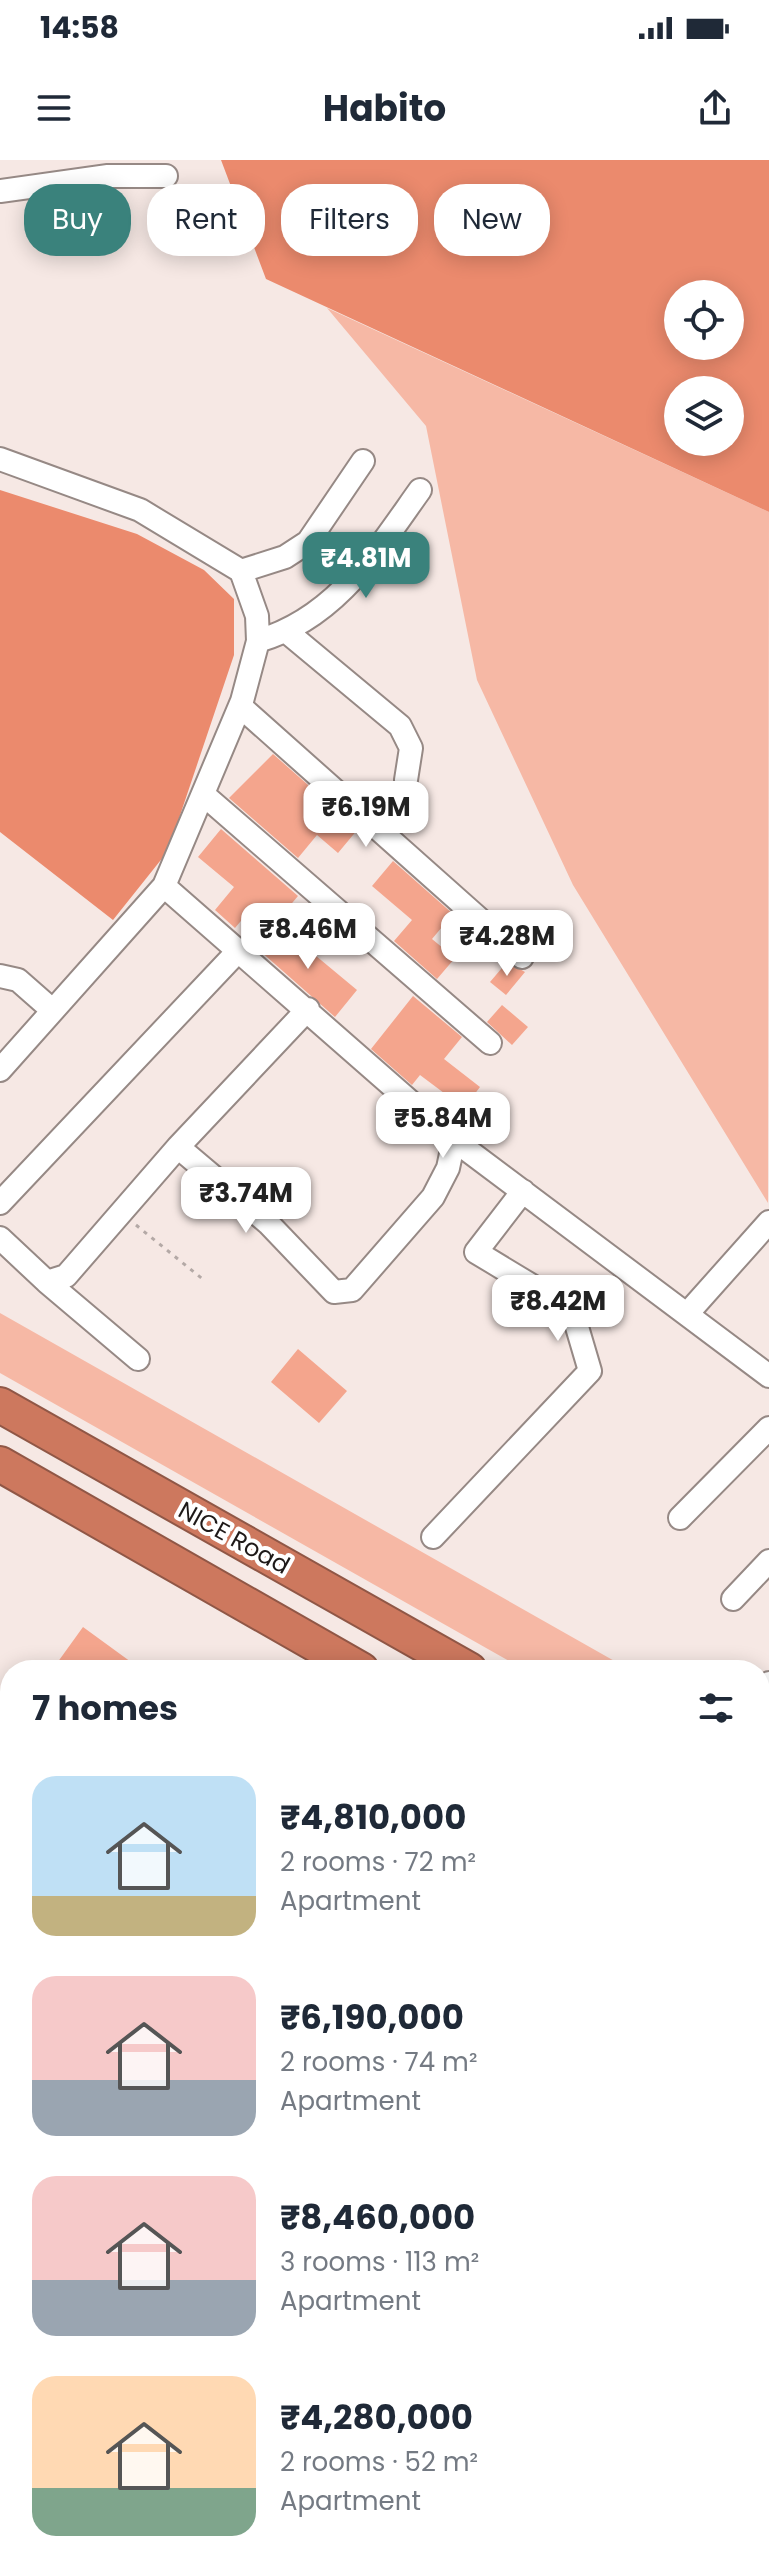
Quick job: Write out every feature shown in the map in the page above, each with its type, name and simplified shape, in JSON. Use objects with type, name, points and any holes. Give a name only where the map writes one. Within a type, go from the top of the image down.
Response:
[{"type":"highway","name":"NICE Road","points":[[0,1405],[451,1660]]},
{"type":"highway","points":[[0,1464],[343,1660]]},
{"type":"street","points":[[0,191],[108,176],[166,176]]},
{"type":"street","points":[[0,459],[140,510],[241,571],[252,593],[258,641],[240,706],[164,886],[51,1009],[0,1070]]},
{"type":"street","points":[[241,571],[285,557],[308,542],[363,461]]},
{"type":"street","points":[[258,641],[287,632],[321,612],[361,573],[420,490]]},
{"type":"street","points":[[287,632],[400,726],[411,748],[406,780]]},
{"type":"street","points":[[240,706],[522,957]]},
{"type":"street","points":[[204,795],[490,1043]]},
{"type":"street","points":[[164,886],[454,1140],[769,1376]]},
{"type":"street","points":[[0,1203],[239,950]]},
{"type":"street","points":[[0,976],[18,980],[51,1009]]},
{"type":"street","points":[[47,1282],[66,1276],[178,1147],[308,1009]]},
{"type":"street","points":[[178,1147],[268,1223],[334,1292],[352,1290],[361,1282],[433,1197],[448,1168],[454,1140]]},
{"type":"street","points":[[433,1537],[590,1371],[572,1310],[476,1252],[523,1191]]},
{"type":"street","points":[[687,1314],[769,1222]]},
{"type":"street","points":[[0,1238],[138,1359]]},
{"type":"street","points":[[680,1518],[769,1428]]},
{"type":"street","points":[[733,1599],[769,1561]]},
{"type":"path","points":[[120,1213],[205,1281]]},
{"type":"shaded area","points":[[221,160],[769,160],[769,512],[266,279],[257,256],[265,256],[265,184],[230,184]]},
{"type":"shaded area","points":[[327,308],[769,512],[768,1203],[573,885],[477,680],[426,426]]},
{"type":"shaded area","points":[[0,490],[137,534],[204,570],[234,599],[234,655],[168,851],[113,920],[0,832]]},
{"type":"shaded area","points":[[0,1313],[612,1660],[507,1660],[0,1373]]},
{"type":"building","points":[[273,754],[358,829],[338,853],[317,835],[298,858],[229,798]]},
{"type":"building","points":[[221,829],[298,896],[277,921],[256,903],[235,928],[215,910],[234,887],[198,857]]},
{"type":"building","points":[[393,861],[453,914],[432,939],[455,958],[437,979],[394,941],[412,920],[372,886]]},
{"type":"building","points":[[280,926],[357,990],[335,1017],[259,950]]},
{"type":"building","points":[[507,962],[525,972],[506,995],[490,982]]},
{"type":"building","points":[[413,996],[462,1037],[444,1059],[480,1087],[464,1108],[420,1075],[412,1085],[371,1049]]},
{"type":"building","points":[[502,1005],[528,1027],[512,1045],[487,1022]]},
{"type":"building","points":[[298,1349],[347,1391],[319,1423],[271,1382]]},
{"type":"building","points":[[83,1627],[128,1660],[59,1660]]}]
